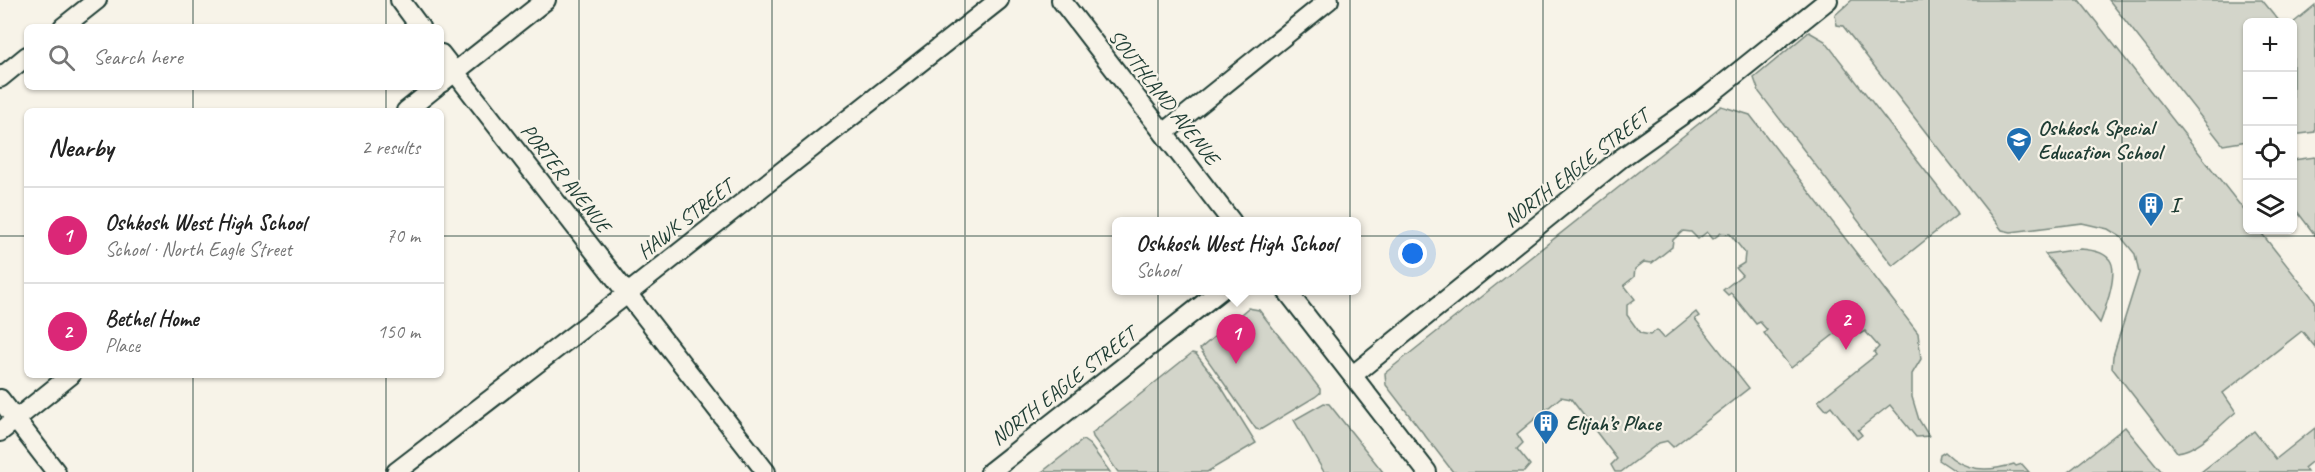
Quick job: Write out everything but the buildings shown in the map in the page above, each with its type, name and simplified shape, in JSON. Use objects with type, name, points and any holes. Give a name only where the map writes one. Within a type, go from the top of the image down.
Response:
[{"type":"street","points":[[67,24],[97,0]]},
{"type":"street","points":[[400,0],[418,24]]},
{"type":"street","points":[[448,78],[546,0]]},
{"type":"street","name":"HAWK STREET","points":[[396,472],[627,294],[999,0]]},
{"type":"street","name":"SOUTHLAND AVENUE","points":[[1061,0],[1228,217]]},
{"type":"street","points":[[1164,133],[1329,0]]},
{"type":"street","name":"NORTH EAGLE STREET","points":[[1353,375],[1620,159],[1702,100],[1828,0]]},
{"type":"street","points":[[0,78],[24,58]]},
{"type":"street","name":"PORTER AVENUE","points":[[448,78],[627,294],[766,472]]},
{"type":"street","points":[[410,108],[432,90]]},
{"type":"street","name":"NORTH EAGLE STREET","points":[[990,472],[1216,295]]},
{"type":"street","points":[[1289,295],[1427,472]]},
{"type":"street","points":[[0,432],[67,378]]},
{"type":"street","points":[[0,399],[56,472]]},
{"type":"shaded area","points":[[1852,0],[2079,0],[2243,209],[2243,234],[2262,234],[2315,301],[2315,347],[2302,331],[2223,393],[2236,412],[2201,442],[2177,452],[2112,368],[2113,356],[2139,273],[2135,254],[2121,237],[2108,229],[2082,223],[2011,232],[2002,230],[1843,26],[1837,25],[1835,15]]},
{"type":"shaded area","points":[[2109,0],[2262,0],[2277,18],[2243,18],[2243,142],[2223,145]]},
{"type":"shaded area","points":[[2315,5],[2315,132],[2297,134],[2297,72],[2297,20]]},
{"type":"shaded area","points":[[1809,32],[1825,41],[1958,214],[1893,266],[1759,92],[1754,78]]},
{"type":"shaded area","points":[[1721,106],[1750,115],[1918,333],[1921,359],[1912,374],[1912,397],[1919,420],[1929,436],[1916,437],[1890,405],[1858,430],[1862,435],[1857,439],[1831,406],[1826,410],[1818,401],[1876,355],[1874,352],[1879,347],[1865,331],[1860,334],[1850,322],[1791,368],[1764,333],[1767,330],[1760,322],[1756,324],[1731,293],[1728,295],[1723,290],[1742,275],[1736,268],[1744,263],[1745,253],[1730,234],[1721,233],[1713,239],[1707,232],[1698,239],[1691,232],[1683,231],[1673,240],[1672,247],[1652,263],[1644,262],[1635,269],[1634,277],[1624,285],[1635,299],[1627,305],[1627,315],[1640,333],[1650,335],[1657,330],[1664,338],[1696,312],[1699,316],[1695,319],[1749,388],[1673,447],[1667,441],[1659,443],[1621,472],[1615,472],[1611,465],[1617,459],[1571,399],[1561,397],[1517,434],[1523,443],[1517,449],[1530,465],[1524,472],[1453,472],[1386,385],[1385,373]]},
{"type":"shaded area","points":[[2315,157],[2315,235],[2297,211],[2297,159]]},
{"type":"shaded area","points":[[2080,249],[2101,253],[2111,262],[2113,268],[2112,285],[2100,323],[2045,254]]},
{"type":"shaded area","points":[[1248,308],[1259,310],[1320,389],[1320,393],[1315,397],[1260,430],[1256,429],[1200,349]]},
{"type":"shaded area","points":[[1192,353],[1196,354],[1220,385],[1256,443],[1207,472],[1118,472],[1092,433]]},
{"type":"shaded area","points":[[1324,403],[1329,404],[1383,472],[1324,472],[1294,420]]},
{"type":"shaded area","points":[[2125,427],[2162,472],[2068,472]]},
{"type":"shaded area","points":[[2315,428],[2315,459],[2304,468],[2307,472],[2201,472],[2254,431],[2276,459]]},
{"type":"shaded area","points":[[1083,440],[1090,445],[1110,472],[1042,472]]},
{"type":"shaded area","points":[[1945,452],[1969,467],[1986,469],[2022,464],[2029,472],[1957,472],[1939,460],[1940,455]]},
{"type":"place","name":"Oshkosh Special Education School","points":[[2019,163]]},
{"type":"place","name":"I","points":[[2151,228]]},
{"type":"place","name":"Bethel Home","points":[[1846,350]]},
{"type":"place","name":"Oshkosh West High School","points":[[1236,364]]},
{"type":"place","name":"Elijah’s Place","points":[[1546,446]]}]
